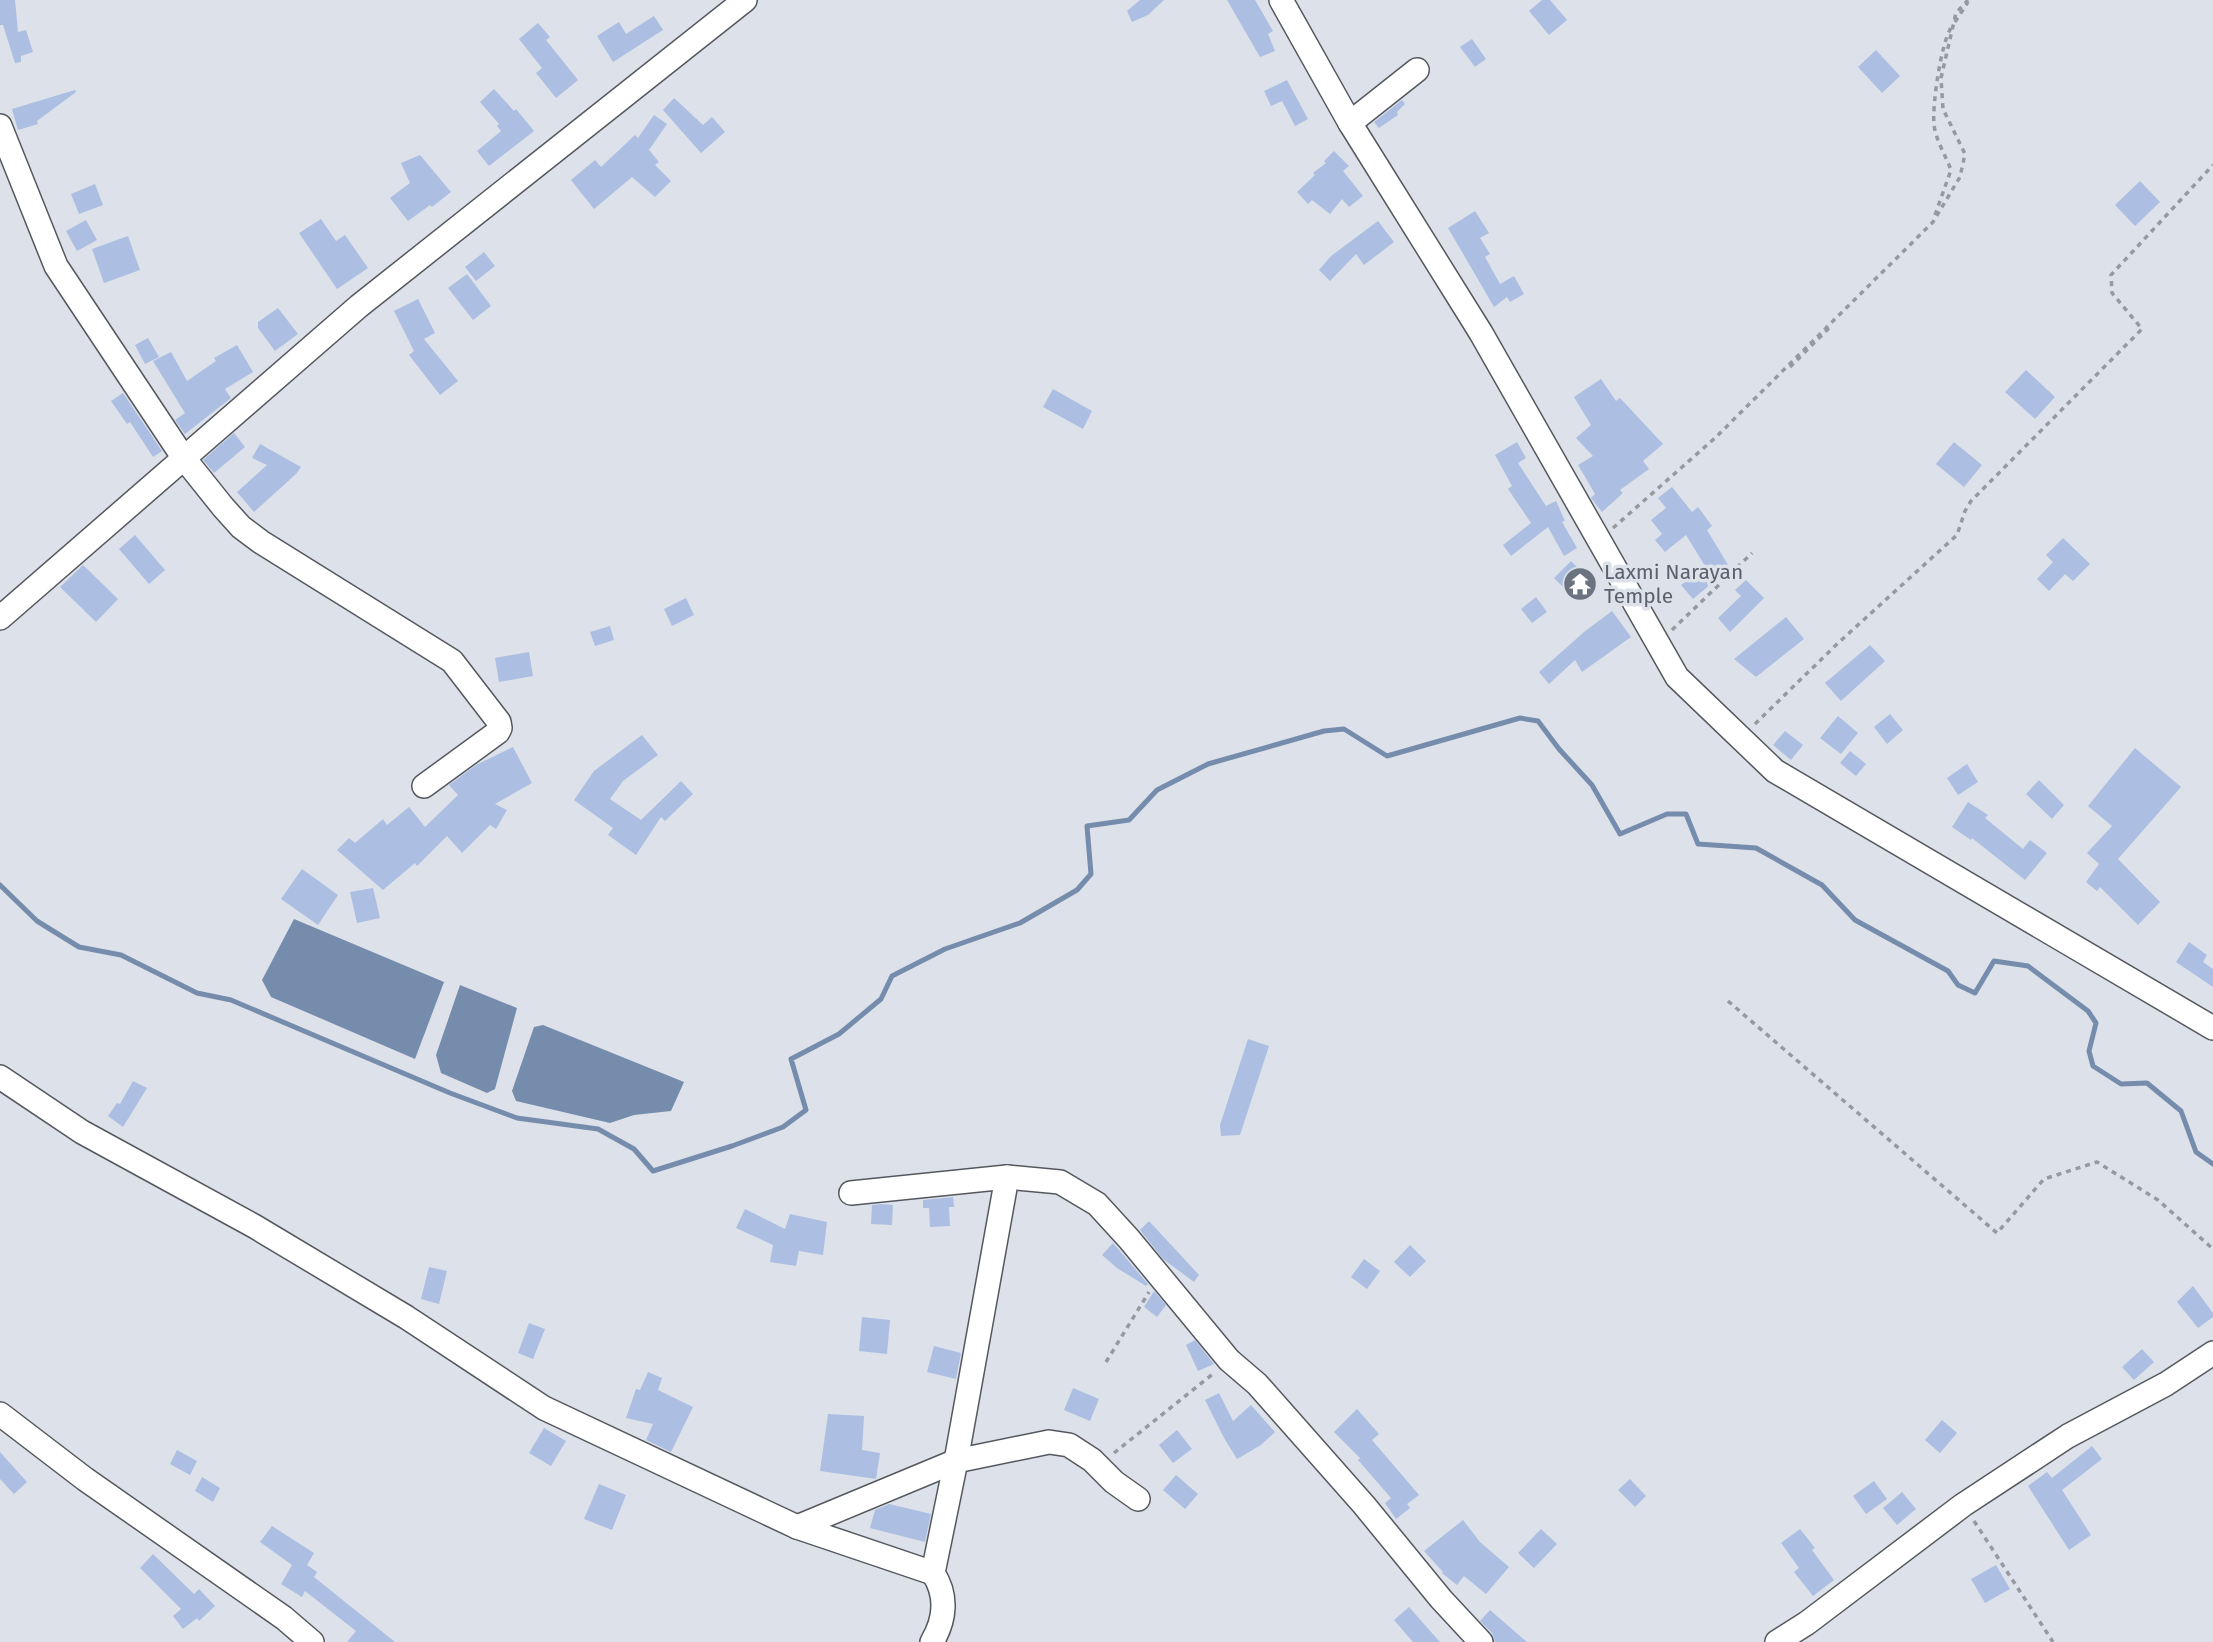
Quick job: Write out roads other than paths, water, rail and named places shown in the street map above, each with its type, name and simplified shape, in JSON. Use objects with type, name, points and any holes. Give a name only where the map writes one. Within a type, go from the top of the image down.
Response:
[{"type":"street","points":[[0,618],[359,306],[745,0]]},
{"type":"street","points":[[1281,0],[1350,123],[1481,333],[1677,677],[1775,771],[2213,1028]]},
{"type":"street","points":[[1350,123],[1417,70]]},
{"type":"street","points":[[0,127],[56,266],[183,457],[223,507],[251,536],[452,661],[499,722],[498,732],[425,786]]},
{"type":"street","points":[[0,1077],[82,1132],[254,1226],[406,1317],[544,1408],[797,1527],[933,1573],[938,1581],[944,1613],[932,1642]]},
{"type":"street","points":[[933,1573],[1007,1177]]},
{"type":"street","points":[[851,1194],[1007,1177],[1060,1182],[1097,1204],[1229,1360],[1266,1394],[1481,1642]]},
{"type":"street","points":[[1777,1642],[1807,1623],[1964,1505],[2068,1436],[2166,1384],[2213,1353]]},
{"type":"street","points":[[0,1414],[85,1479],[284,1618],[312,1642]]},
{"type":"street","points":[[797,1527],[956,1461],[1049,1442],[1069,1445],[1092,1460],[1114,1482],[1138,1499]]},
{"type":"water","points":[[294,919],[444,982],[415,1059],[271,997],[262,980]]},
{"type":"water","points":[[460,985],[517,1008],[495,1089],[487,1093],[441,1073],[436,1055]]},
{"type":"water","points":[[543,1025],[684,1082],[671,1111],[634,1115],[610,1123],[516,1101],[512,1091],[534,1027]]},
{"type":"waterway","points":[[0,885],[37,921],[79,947],[121,955],[197,993],[231,1000],[450,1093],[517,1118],[598,1129],[634,1149],[653,1171],[783,1127],[806,1110],[791,1059],[839,1034],[881,999],[892,976],[945,949],[1020,923],[1077,890],[1091,874],[1087,826],[1129,820],[1157,790],[1208,764],[1324,731],[1344,729],[1387,756],[1520,718],[1538,721],[1592,785],[1620,834],[1667,814],[1686,814],[1698,844],[1756,848],[1822,885],[1855,920],[1948,971],[1958,985],[1975,993],[1994,961],[2028,966],[2088,1011],[2096,1023],[2089,1051],[2093,1066],[2121,1084],[2147,1083],[2181,1111],[2196,1152],[2213,1164]]},
{"type":"place","name":"Laxmi Narayan Temple","points":[[1580,584]]}]
